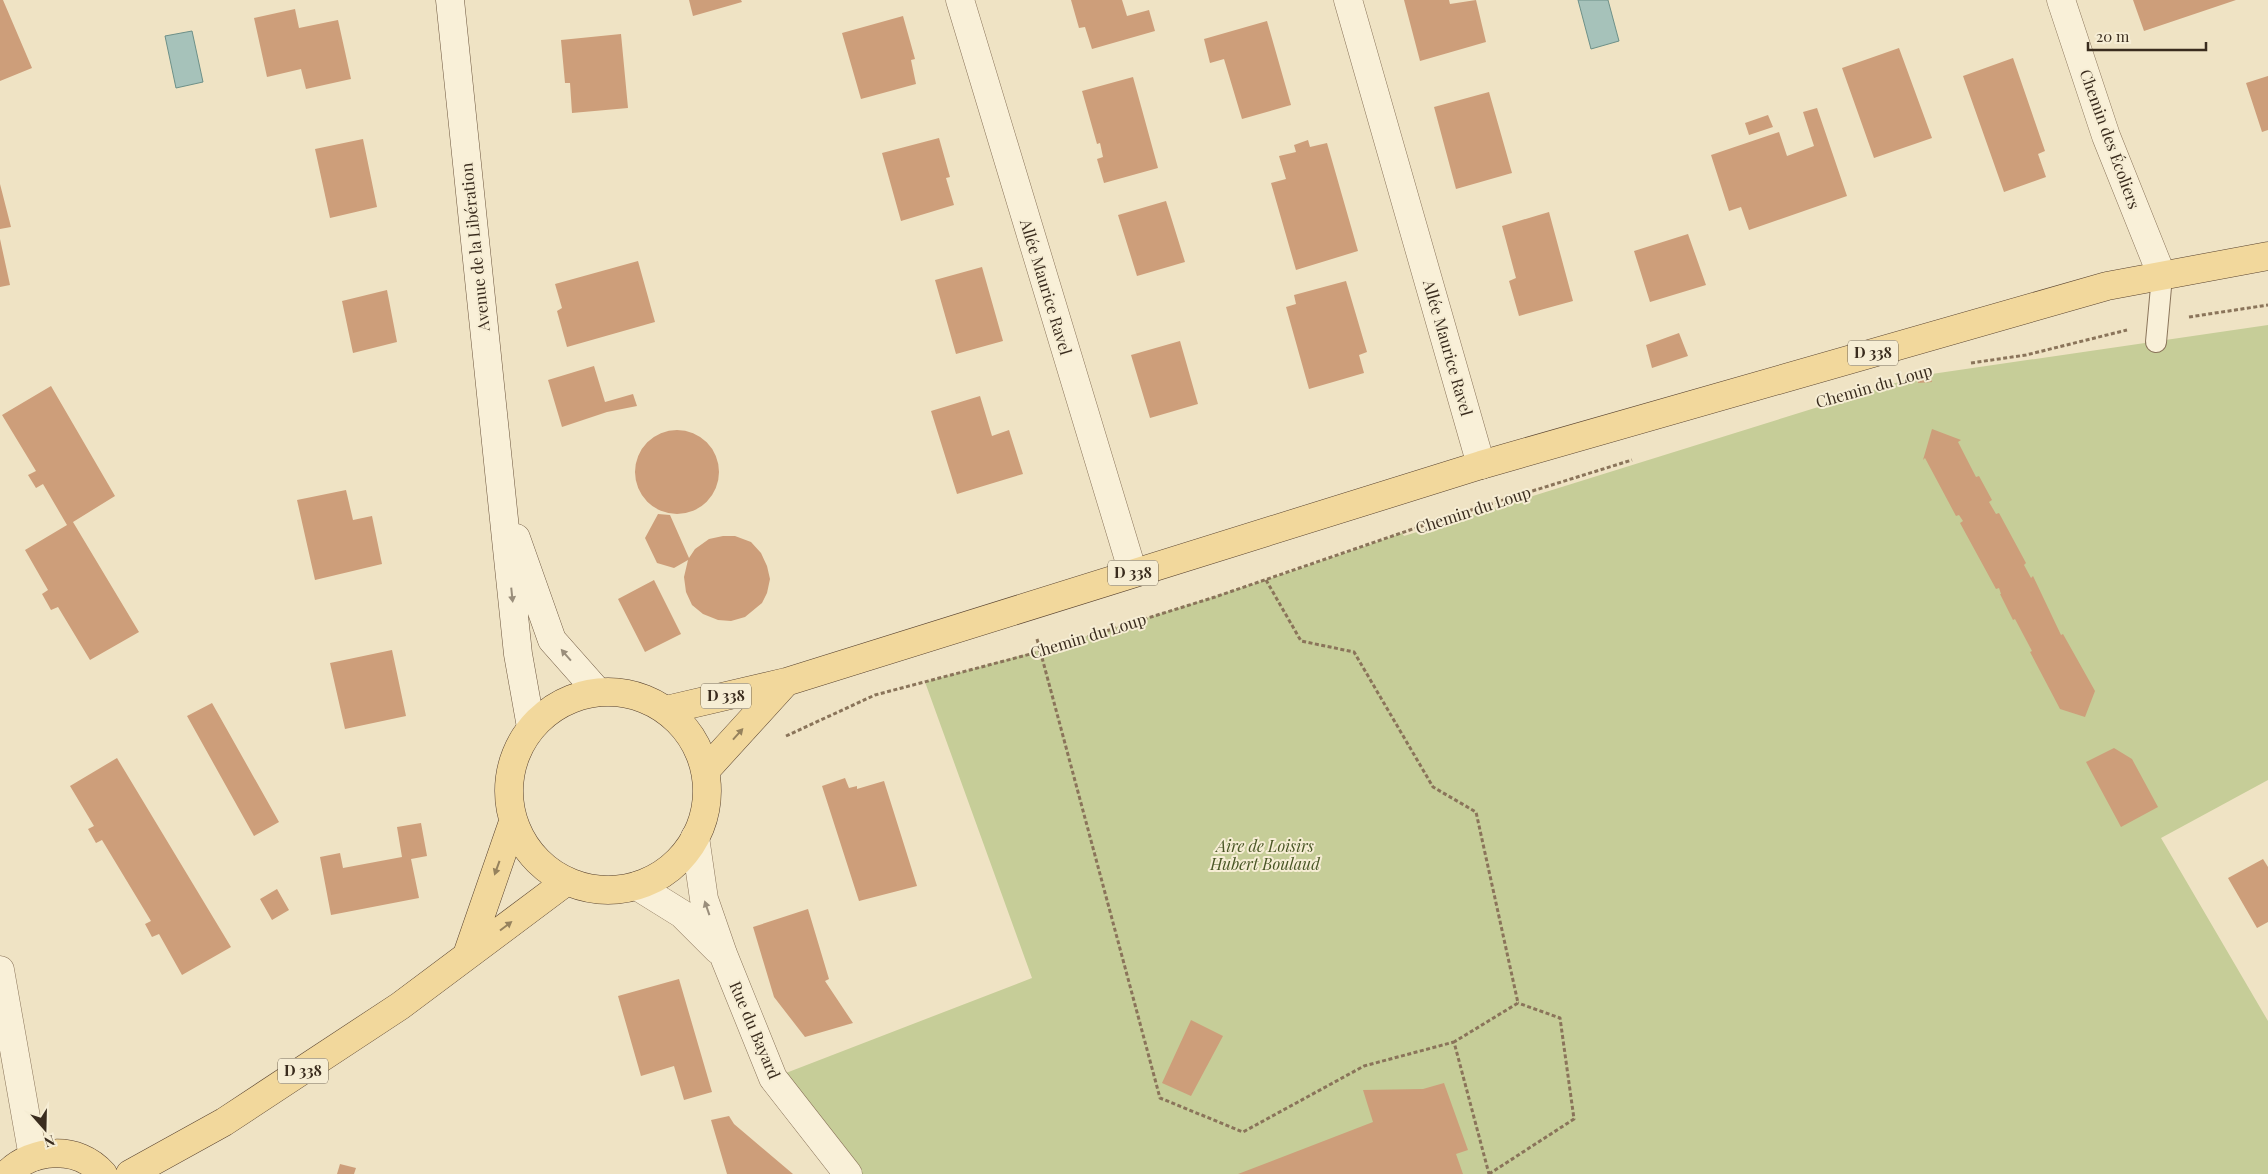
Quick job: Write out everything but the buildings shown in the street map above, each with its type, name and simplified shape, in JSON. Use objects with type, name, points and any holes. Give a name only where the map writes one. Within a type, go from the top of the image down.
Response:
[{"type":"main road","name":"Chemin du Loup","points":[[666,710],[786,682],[1481,464],[2107,286],[2268,256]]},
{"type":"main road","name":"D 338","points":[[705,771],[786,682]]},
{"type":"main road","points":[[598,692],[622,693],[645,699],[666,710],[684,727],[697,748],[705,771],[707,794],[703,816],[695,837],[680,858],[660,874],[637,886],[613,889],[590,888],[567,881],[544,867],[525,847],[514,822],[508,790],[514,756],[531,727],[550,710],[573,698],[598,692]]},
{"type":"main road","points":[[467,955],[514,822]]},
{"type":"main road","name":"D 338","points":[[130,1174],[224,1122],[400,1006],[567,881]]},
{"type":"main road","points":[[7,1174],[16,1166],[33,1157],[55,1153],[78,1156],[97,1167],[104,1174]]},
{"type":"street","name":"Avenue de la Libération","points":[[450,0],[518,654],[531,727]]},
{"type":"street","name":"Allée Maurice Ravel","points":[[960,0],[1133,573]]},
{"type":"street","name":"Allée Maurice Ravel","points":[[1348,0],[1481,464]]},
{"type":"street","name":"Chemin des Écoliers","points":[[2061,0],[2106,136],[2162,276]]},
{"type":"street","name":"Avenue de la Libération","points":[[501,495],[552,640],[598,692]]},
{"type":"street","name":"Rue du Bayard","points":[[695,837],[704,899],[723,954],[773,1078],[848,1174]]},
{"type":"street","name":"Rue du Bayard","points":[[637,886],[682,914],[723,954]]},
{"type":"street","points":[[0,970],[33,1157]]},
{"type":"lane","points":[[2157,332],[2162,276]]},
{"type":"path","points":[[1967,364],[2157,332],[2268,305]]},
{"type":"path","name":"Chemin du Loup","points":[[778,740],[876,695],[1042,651],[1266,580],[1439,520],[1640,458]]},
{"type":"path","points":[[1266,580],[1301,641],[1354,652],[1433,787],[1476,812],[1518,1003]]},
{"type":"path","points":[[1025,608],[1042,651],[1160,1098],[1243,1132],[1364,1066],[1454,1042],[1518,1003]]},
{"type":"path","points":[[1454,1042],[1489,1174],[1574,1119],[1560,1018],[1518,1003]]},
{"type":"green space","name":"Aire de Loisirs Hubert Boulaud","points":[[2268,325],[2268,780],[2161,838],[2268,1021],[2268,1174],[848,1174],[773,1078],[1032,978],[925,682],[1165,612],[1284,574],[1402,533],[1404,536],[1918,376]]},
{"type":"water","points":[[1578,0],[1608,0],[1619,41],[1591,49]]},
{"type":"water","points":[[192,31],[203,82],[176,88],[165,36]]}]
